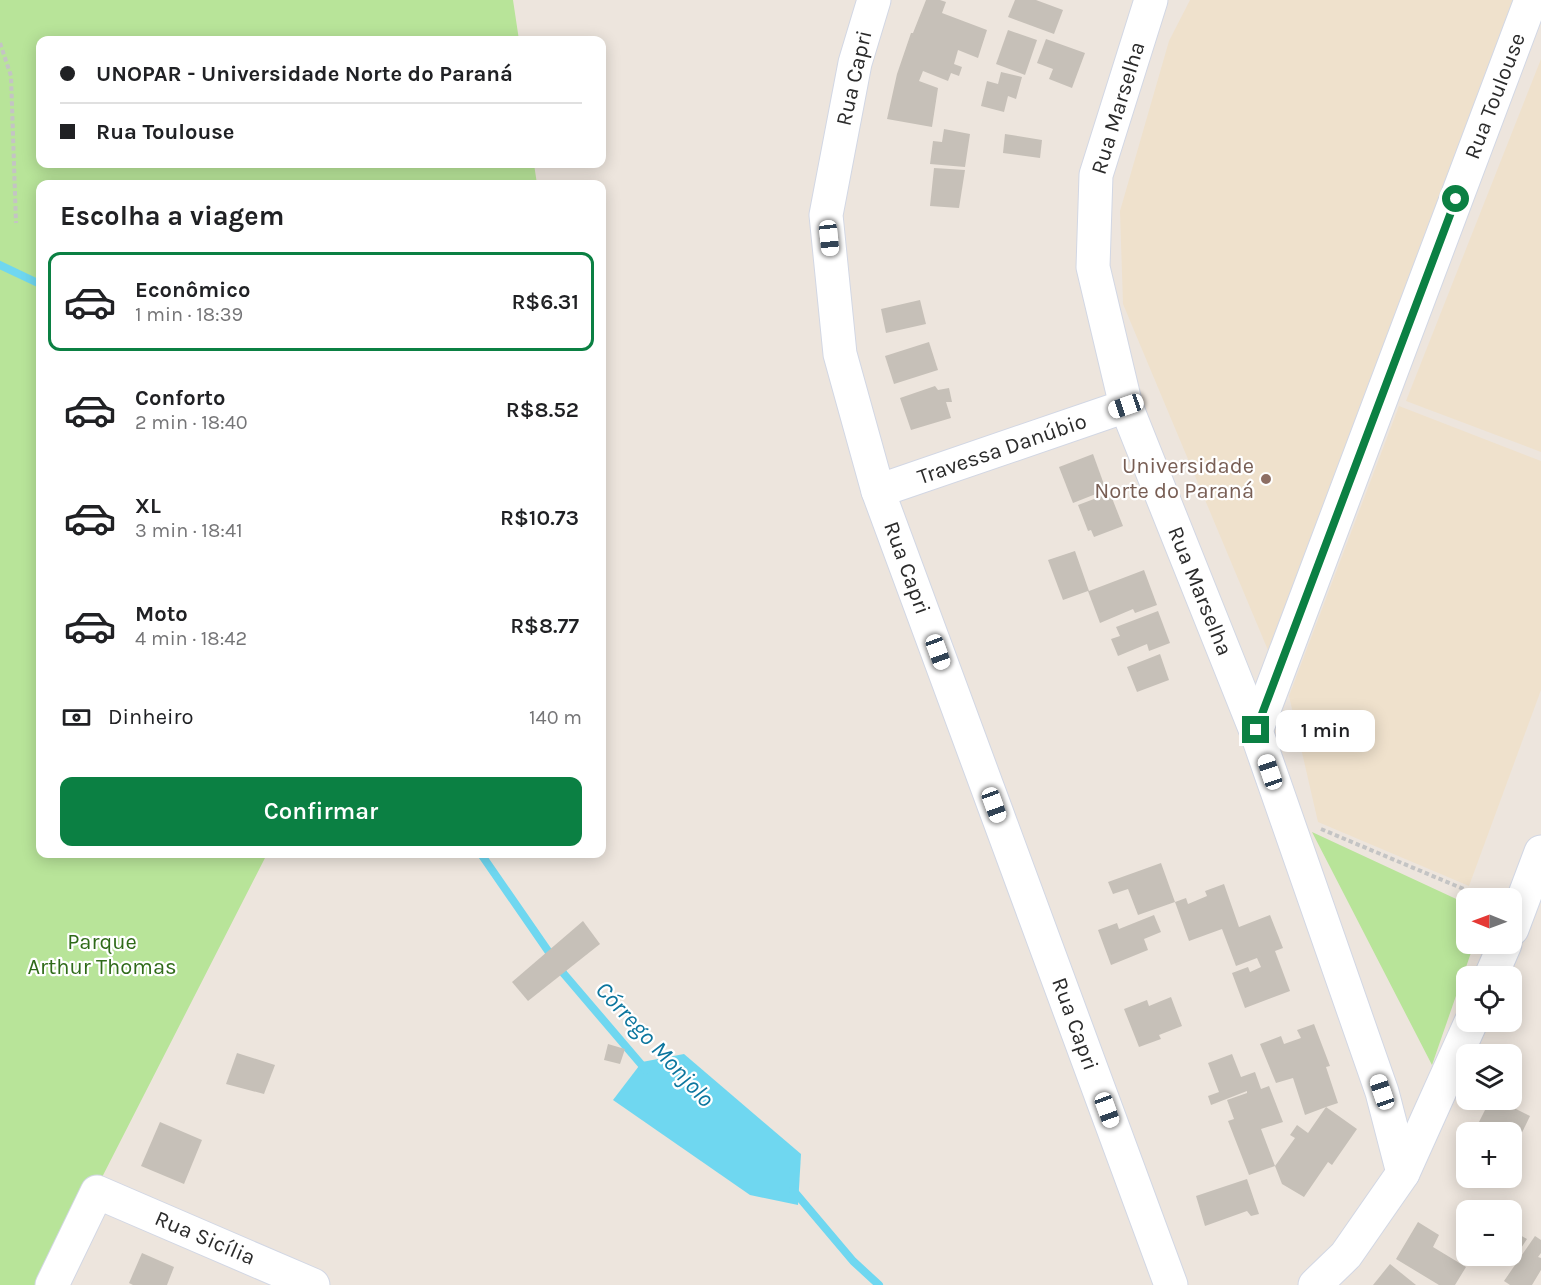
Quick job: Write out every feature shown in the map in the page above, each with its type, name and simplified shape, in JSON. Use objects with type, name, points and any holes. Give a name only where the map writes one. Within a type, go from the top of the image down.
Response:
[{"type":"street","name":"Rua Capri","points":[[874,0],[855,63],[826,215],[840,354],[878,491],[1171,1285]]},
{"type":"street","name":"Rua Marselha","points":[[1151,0],[1096,175],[1093,267],[1126,406],[1256,730],[1382,1092],[1403,1173]]},
{"type":"street","name":"Rua Toulouse","points":[[1256,730],[1531,0]]},
{"type":"street","name":"Travessa Danúbio","points":[[878,491],[1126,406]]},
{"type":"street","points":[[1526,912],[1541,852]]},
{"type":"street","points":[[1315,1285],[1346,1255],[1403,1173],[1466,1032]]},
{"type":"street","name":"Rua Sicília","points":[[52,1285],[97,1192],[313,1285]]},
{"type":"path","points":[[0,43],[12,76],[16,223]]},
{"type":"path","points":[[1284,814],[1461,888]]},
{"type":"shaded area","name":"Universidade Norte do Paraná","points":[[1190,0],[1513,0],[1270,655],[1123,304],[1120,211],[1169,41]]},
{"type":"shaded area","points":[[1541,59],[1541,452],[1406,401]]},
{"type":"shaded area","points":[[1399,406],[1541,461],[1541,690],[1469,886],[1318,822],[1289,696]]},
{"type":"green space","name":"Parque Arthur Thomas","points":[[0,0],[513,0],[518,36],[36,36],[36,168],[535,168],[536,180],[36,180],[36,858],[265,858],[47,1285],[0,1285]]},
{"type":"green space","points":[[1312,832],[1456,899],[1456,954],[1471,954],[1466,966],[1456,966],[1456,996],[1432,1065]]},
{"type":"water","points":[[684,1054],[801,1154],[798,1205],[750,1195],[613,1100],[642,1062]]},
{"type":"building","points":[[926,0],[946,2],[942,13],[987,30],[978,58],[958,50],[954,64],[962,67],[959,76],[951,73],[948,81],[923,71],[919,81],[938,88],[932,127],[887,119],[897,74],[911,33],[913,33]]},
{"type":"building","points":[[1015,0],[1036,0],[1063,10],[1054,34],[1008,17]]},
{"type":"building","points":[[1008,30],[1037,40],[1025,75],[996,64]]},
{"type":"building","points":[[1046,39],[1085,53],[1072,88],[1049,79],[1053,69],[1037,63]]},
{"type":"building","points":[[1001,72],[1022,77],[1016,99],[1008,96],[1004,112],[981,106],[987,81],[998,84]]},
{"type":"building","points":[[944,129],[970,134],[965,167],[930,164],[933,141],[942,142]]},
{"type":"building","points":[[1005,134],[1042,140],[1040,158],[1003,153]]},
{"type":"building","points":[[934,168],[965,170],[959,208],[930,206]]},
{"type":"building","points":[[920,300],[926,324],[886,333],[881,309]]},
{"type":"building","points":[[929,342],[938,370],[894,384],[885,356]]},
{"type":"building","points":[[935,386],[938,390],[949,388],[952,402],[946,402],[951,418],[911,430],[900,398]]},
{"type":"building","points":[[1093,454],[1106,490],[1073,503],[1059,467]]},
{"type":"building","points":[[1110,493],[1123,526],[1094,537],[1091,530],[1088,531],[1078,505]]},
{"type":"building","points":[[1075,551],[1089,591],[1144,570],[1157,605],[1135,613],[1133,609],[1100,623],[1088,591],[1063,600],[1048,560]]},
{"type":"building","points":[[1158,611],[1170,643],[1149,651],[1147,644],[1118,656],[1111,639],[1120,636],[1116,627]]},
{"type":"building","points":[[1160,654],[1169,680],[1137,692],[1127,667]]},
{"type":"building","points":[[1161,863],[1175,902],[1138,915],[1128,889],[1113,894],[1108,882]]},
{"type":"building","points":[[1224,884],[1239,927],[1270,915],[1283,948],[1275,951],[1290,991],[1245,1008],[1232,973],[1248,967],[1250,972],[1261,967],[1257,958],[1236,966],[1222,929],[1189,941],[1175,902],[1186,898],[1188,904],[1207,896],[1205,891]]},
{"type":"building","points":[[1154,915],[1161,932],[1144,939],[1148,950],[1111,965],[1098,930],[1117,923],[1119,929]]},
{"type":"building","points":[[583,921],[600,944],[528,1001],[512,982]]},
{"type":"building","points":[[1171,997],[1182,1026],[1159,1035],[1161,1039],[1139,1047],[1124,1009],[1147,1000],[1149,1006]]},
{"type":"building","points":[[1314,1024],[1330,1066],[1326,1067],[1338,1103],[1305,1115],[1293,1078],[1276,1083],[1260,1044],[1281,1036],[1284,1044],[1301,1038],[1297,1030]]},
{"type":"building","points":[[608,1044],[625,1049],[620,1064],[604,1060]]},
{"type":"building","points":[[237,1053],[275,1065],[264,1094],[226,1084]]},
{"type":"building","points":[[1232,1054],[1241,1077],[1255,1072],[1261,1089],[1269,1086],[1283,1122],[1261,1129],[1275,1166],[1249,1175],[1228,1121],[1234,1119],[1227,1100],[1247,1093],[1247,1091],[1211,1105],[1208,1096],[1219,1092],[1208,1063]]},
{"type":"building","points":[[1326,1107],[1357,1129],[1332,1165],[1328,1162],[1304,1197],[1282,1184],[1275,1166],[1295,1138],[1290,1135],[1297,1125],[1308,1133]]},
{"type":"building","points":[[1485,1110],[1518,1110],[1530,1116],[1522,1133],[1522,1122],[1479,1122]]},
{"type":"building","points":[[160,1122],[202,1140],[184,1184],[141,1166]]},
{"type":"building","points":[[1247,1179],[1259,1214],[1251,1216],[1247,1211],[1205,1226],[1196,1196]]},
{"type":"building","points":[[1418,1222],[1439,1235],[1433,1247],[1456,1261],[1456,1266],[1466,1267],[1455,1285],[1439,1285],[1396,1259]]},
{"type":"building","points":[[1522,1236],[1527,1239],[1522,1247]]},
{"type":"building","points":[[1535,1236],[1541,1240],[1541,1253],[1538,1257],[1541,1258],[1541,1270],[1532,1285],[1510,1285],[1504,1281],[1514,1266],[1522,1266],[1522,1255]]},
{"type":"building","points":[[142,1253],[174,1267],[167,1285],[129,1283]]},
{"type":"building","points":[[1390,1264],[1416,1285],[1373,1285]]},
{"type":"waterway","name":"Córrego Monjolo","points":[[0,265],[36,282]]},
{"type":"waterway","name":"Córrego Monjolo","points":[[484,858],[564,974],[646,1070]]},
{"type":"waterway","name":"Córrego Monjolo","points":[[793,1190],[853,1261],[879,1285]]},
{"type":"place","name":"Universidade Norte do Paraná","points":[[1266,479]]},
{"type":"route","points":[[1256,730],[1456,199]]}]
